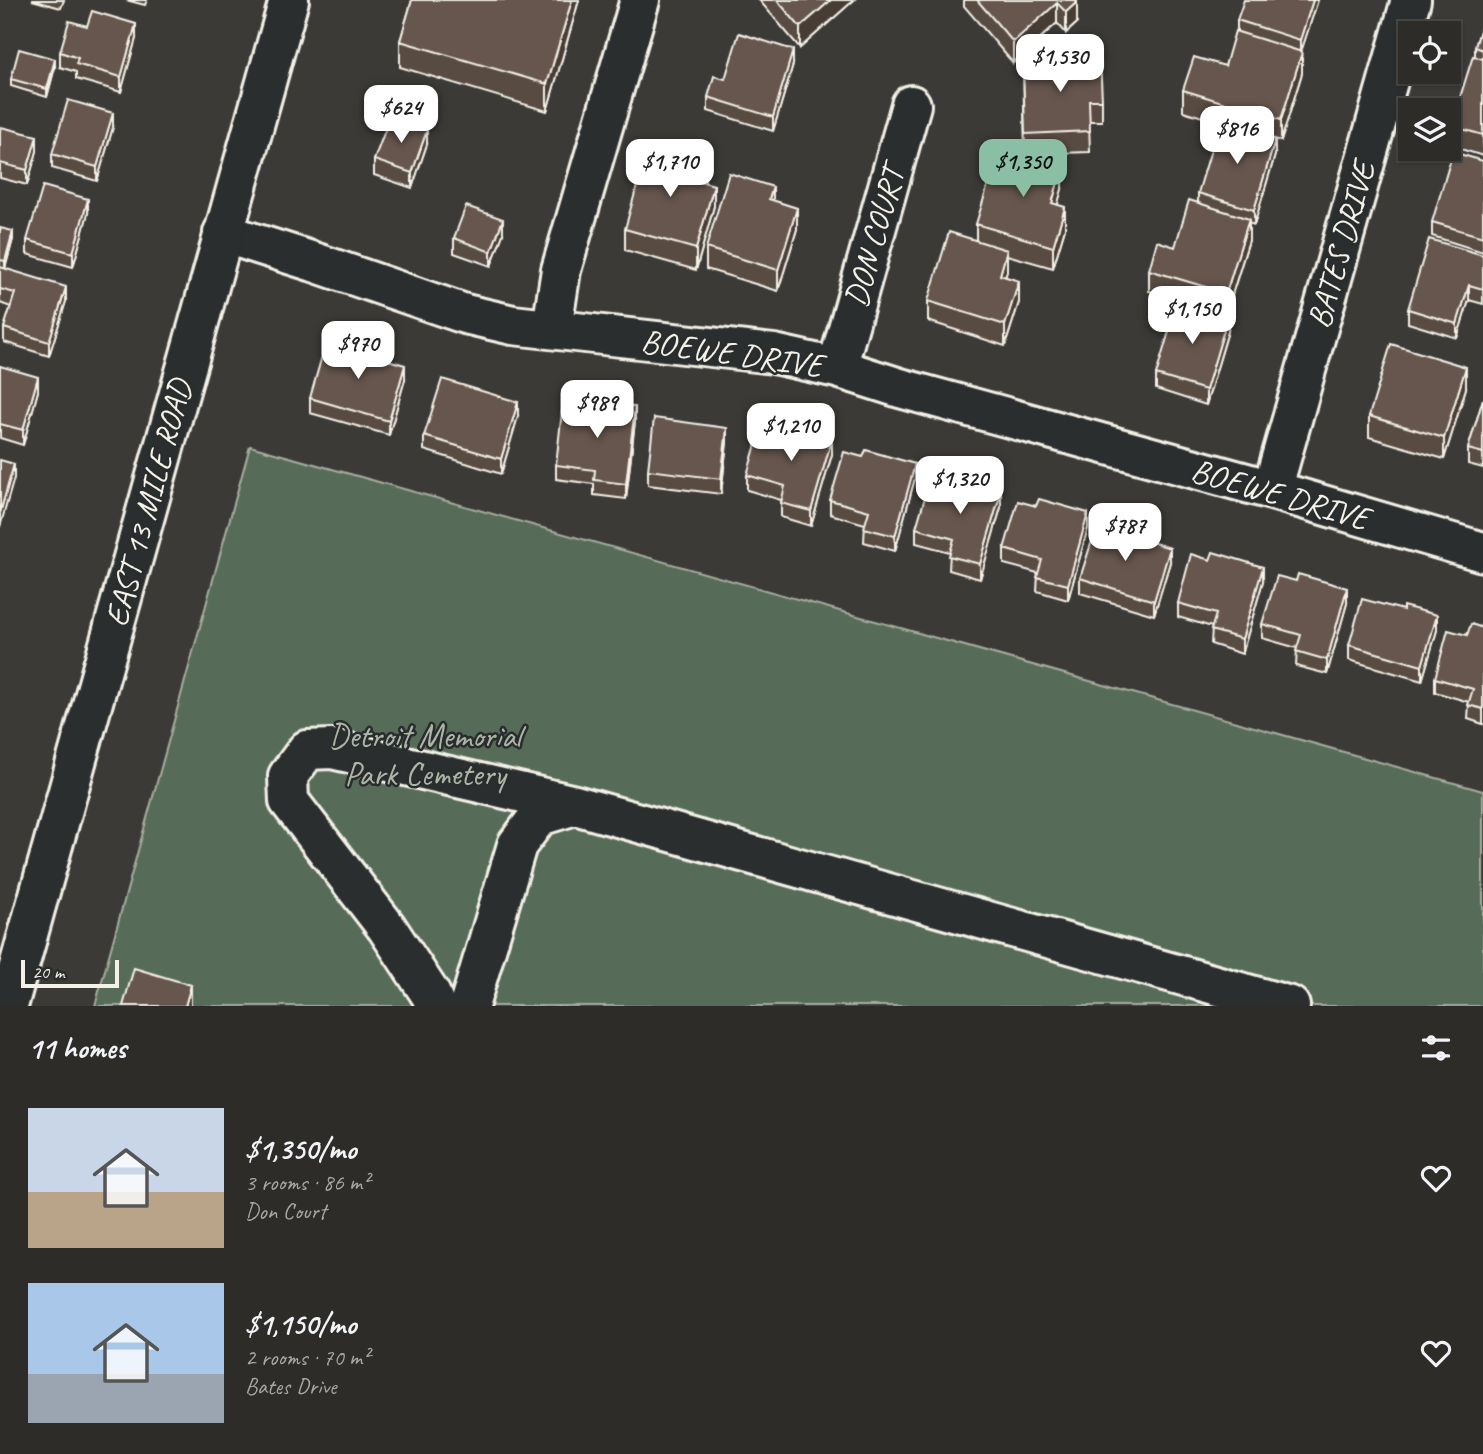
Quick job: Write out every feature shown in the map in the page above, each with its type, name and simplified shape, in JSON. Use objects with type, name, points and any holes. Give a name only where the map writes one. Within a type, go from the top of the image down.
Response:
[{"type":"street","name":"EAST 13 MILE ROAD","points":[[8,1006],[289,0]]},
{"type":"street","points":[[552,328],[561,270],[640,0]]},
{"type":"street","name":"BATES DRIVE","points":[[1272,490],[1410,0]]},
{"type":"street","name":"DON COURT","points":[[837,368],[911,105]]},
{"type":"street","name":"BOEWE DRIVE","points":[[223,233],[465,314],[513,325],[774,354],[837,368],[1483,552]]},
{"type":"street","points":[[435,1006],[431,995],[387,928],[289,801],[288,776],[307,750],[332,749],[575,805],[1290,1006]]},
{"type":"street","points":[[469,1006],[517,845],[539,816],[575,805]]},
{"type":"green space","name":"Detroit Memorial Park Cemetery","points":[[250,446],[1483,791],[1483,1006],[95,1006]]},
{"type":"building","points":[[412,0],[572,0],[547,84],[400,41]]},
{"type":"building","points":[[777,0],[831,0],[800,27]]},
{"type":"building","points":[[977,0],[1077,2],[1066,12],[1057,3],[1013,42]]},
{"type":"building","points":[[1244,0],[1313,0],[1300,40],[1237,20]]},
{"type":"building","points":[[92,11],[136,24],[121,77],[76,64],[78,58],[60,52],[69,21],[87,26]]},
{"type":"building","points":[[1483,21],[1483,50],[1475,47]]},
{"type":"building","points":[[1235,31],[1302,52],[1281,120],[1183,90],[1194,57],[1225,66]]},
{"type":"building","points":[[739,33],[793,50],[773,117],[708,97],[714,76],[725,79]]},
{"type":"building","points":[[19,49],[55,59],[47,89],[11,79]]},
{"type":"building","points":[[1473,56],[1483,59],[1483,135],[1461,129],[1460,98]]},
{"type":"building","points":[[1100,58],[1102,100],[1089,100],[1090,131],[1025,134],[1023,61]]},
{"type":"building","points":[[68,100],[113,113],[97,167],[52,154]]},
{"type":"building","points":[[390,117],[427,130],[412,173],[374,160]]},
{"type":"building","points":[[1219,123],[1275,140],[1254,210],[1198,193]]},
{"type":"building","points":[[1,127],[37,136],[27,170],[0,163]]},
{"type":"building","points":[[648,146],[705,162],[700,181],[714,185],[696,249],[625,229]]},
{"type":"building","points":[[999,149],[1062,168],[1052,203],[1065,207],[1053,247],[976,224]]},
{"type":"building","points":[[1461,154],[1483,161],[1483,237],[1432,222],[1450,161],[1461,161]]},
{"type":"building","points":[[729,173],[773,187],[769,199],[797,208],[778,270],[706,248]]},
{"type":"building","points":[[43,186],[88,199],[73,253],[27,240]]},
{"type":"building","points":[[1189,200],[1249,219],[1226,293],[1149,270],[1157,241],[1175,247]]},
{"type":"building","points":[[466,206],[503,219],[491,252],[454,238]]},
{"type":"building","points":[[0,228],[13,231],[5,261],[0,260]]},
{"type":"building","points":[[949,232],[1007,250],[1000,275],[1019,281],[1005,325],[928,301]]},
{"type":"building","points":[[1429,239],[1483,255],[1483,289],[1469,285],[1457,324],[1408,309]]},
{"type":"building","points":[[0,267],[66,287],[49,342],[4,328],[15,293],[0,289]]},
{"type":"building","points":[[1178,301],[1228,316],[1206,390],[1156,375]]},
{"type":"building","points":[[326,342],[405,365],[389,421],[310,398]]},
{"type":"building","points":[[1391,344],[1466,367],[1444,438],[1369,416]]},
{"type":"building","points":[[0,366],[38,377],[23,430],[0,424]]},
{"type":"building","points":[[442,379],[518,402],[501,459],[424,436]]},
{"type":"building","points":[[1483,399],[1483,453],[1468,449]]},
{"type":"building","points":[[580,400],[635,407],[626,484],[594,480],[595,470],[556,465],[562,411],[578,413]]},
{"type":"building","points":[[654,418],[727,428],[721,479],[648,470]]},
{"type":"building","points":[[782,425],[832,439],[811,511],[781,503],[785,486],[747,475],[761,427],[780,432]]},
{"type":"building","points":[[866,450],[915,464],[895,536],[864,528],[869,511],[830,500],[844,452],[863,457]]},
{"type":"building","points":[[0,460],[14,464],[0,513]]},
{"type":"building","points":[[951,478],[1001,492],[980,564],[949,556],[954,539],[916,528],[930,480],[949,486]]},
{"type":"building","points":[[1039,499],[1088,513],[1068,585],[1037,577],[1042,560],[1004,549],[1018,501],[1036,506]]},
{"type":"building","points":[[1097,525],[1170,548],[1154,601],[1080,578]]},
{"type":"building","points":[[1213,552],[1263,567],[1242,639],[1211,630],[1216,614],[1178,603],[1191,554],[1210,560]]},
{"type":"building","points":[[1298,574],[1347,588],[1327,660],[1296,651],[1301,635],[1262,624],[1277,576],[1296,581]]},
{"type":"building","points":[[1362,599],[1403,610],[1403,606],[1437,615],[1422,666],[1349,645]]},
{"type":"building","points":[[1471,624],[1483,628],[1483,709],[1468,705],[1473,689],[1435,678],[1448,630],[1467,635]]},
{"type":"building","points":[[134,968],[191,985],[185,1006],[123,1006]]}]
